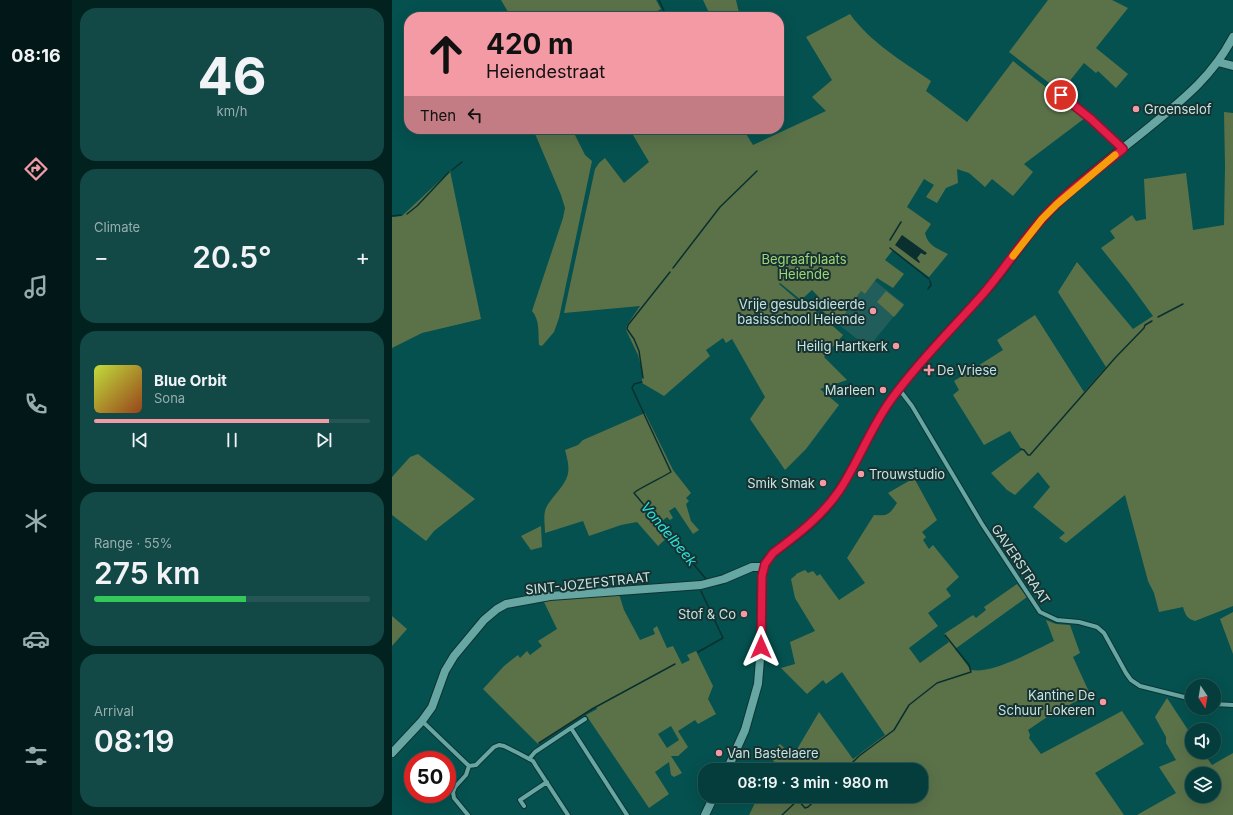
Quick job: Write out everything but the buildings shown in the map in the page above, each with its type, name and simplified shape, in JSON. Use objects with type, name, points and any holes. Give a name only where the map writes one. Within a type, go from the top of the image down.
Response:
[{"type":"main road","points":[[730,763],[745,730],[758,684],[761,647],[761,581],[763,567],[767,559],[810,524],[830,504],[848,476],[877,420],[899,389],[991,285],[1042,219],[1070,192],[1188,96],[1218,62],[1233,37]]},
{"type":"main road","points":[[1218,62],[1233,66]]},
{"type":"main road","name":"SINT-JOZEFSTRAAT","points":[[392,753],[422,721],[432,707],[445,671],[454,656],[484,620],[497,609],[506,604],[550,596],[700,584],[724,579],[752,567],[763,567]]},
{"type":"main road","points":[[704,815],[710,803]]},
{"type":"street","points":[[1051,87],[1091,119],[1123,149]]},
{"type":"street","name":"GAVERSTRAAT","points":[[899,389],[912,406],[982,524],[1040,612],[1057,620],[1079,622],[1097,627],[1104,633],[1131,680],[1140,686],[1185,697]]},
{"type":"street","points":[[1221,704],[1233,705]]},
{"type":"street","points":[[529,759],[535,752],[585,719]]},
{"type":"street","points":[[422,721],[469,766],[476,766],[494,747],[499,745],[504,746],[529,759],[536,766],[568,815]]},
{"type":"street","points":[[571,728],[627,815]]},
{"type":"street","points":[[468,815],[454,798],[453,792],[455,787],[466,775],[469,766]]},
{"type":"street","points":[[524,806],[520,800],[547,782]]},
{"type":"shaded area","points":[[902,235],[927,253],[925,255],[921,253],[917,258],[920,262],[919,263],[895,245]]},
{"type":"shaded area","name":"Vrije gesubsidieerde basisschool Heiende","points":[[875,281],[904,304],[872,343],[875,346],[871,350],[838,324],[861,291],[865,294]]},
{"type":"green space","points":[[501,0],[656,0],[661,9],[655,12],[508,12]]},
{"type":"green space","points":[[703,0],[736,0],[739,12],[709,12]]},
{"type":"green space","points":[[1048,0],[1112,0],[1128,8],[1096,48],[1128,74],[1116,88],[1098,71],[1096,73],[1084,63],[1061,92],[1009,52]]},
{"type":"green space","name":"Begraafplaats Heiende","points":[[850,14],[877,42],[931,81],[926,91],[967,122],[1013,61],[1085,118],[1024,164],[1033,172],[1013,196],[992,179],[985,187],[969,173],[957,169],[958,183],[946,188],[937,203],[926,197],[934,185],[924,179],[907,207],[931,224],[925,233],[928,241],[948,254],[929,277],[893,250],[885,260],[904,274],[893,288],[877,278],[865,294],[861,291],[838,324],[812,302],[818,296],[812,290],[801,300],[780,283],[779,284],[801,303],[803,300],[843,335],[824,357],[847,380],[820,389],[839,405],[806,449],[785,470],[750,419],[765,397],[732,339],[726,343],[723,338],[706,350],[710,356],[664,396],[642,383],[642,370],[638,355],[626,330],[627,325],[640,306],[564,313],[595,169],[599,163],[605,158],[624,183],[649,162],[633,135],[635,134],[746,134],[753,145],[777,134],[784,134],[784,131],[826,111],[812,97],[832,80],[806,37]]},
{"type":"green space","points":[[1224,112],[1233,113],[1233,606],[1195,621],[1187,616],[1183,607],[1159,612],[1154,593],[1148,581],[1125,495],[1066,543],[1059,538],[1065,533],[1033,507],[1050,487],[1038,472],[1015,495],[1007,490],[991,473],[1022,450],[1010,431],[984,445],[953,395],[959,390],[954,381],[1003,350],[997,340],[1035,315],[1084,392],[1106,367],[1058,292],[1077,262],[1133,329],[1153,316],[1101,248],[1115,238],[1110,231],[1132,215],[1136,221],[1146,219],[1144,179],[1186,173],[1193,230],[1224,225]]},
{"type":"green space","points":[[535,134],[574,134],[585,155],[592,161],[559,318],[554,332],[542,346],[539,345],[536,318],[532,311],[563,218],[565,208]]},
{"type":"green space","points":[[450,171],[481,319],[422,333],[392,348],[392,217],[402,216]]},
{"type":"green space","points":[[886,291],[904,305],[894,317],[877,302]]},
{"type":"green space","points":[[645,413],[673,470],[691,493],[686,498],[689,501],[686,504],[691,521],[699,530],[693,534],[675,507],[669,511],[673,518],[670,520],[667,517],[660,523],[669,536],[658,546],[637,522],[621,525],[589,536],[583,521],[545,533],[544,517],[546,508],[564,483],[568,474],[568,464],[565,450],[578,445],[583,440]]},
{"type":"green space","points":[[418,454],[475,499],[434,531],[426,541],[392,515],[392,477],[410,457]]},
{"type":"green space","points":[[914,478],[937,520],[922,532],[926,537],[923,540],[929,549],[933,545],[959,577],[946,589],[951,596],[928,613],[938,626],[909,648],[920,663],[949,642],[944,634],[973,615],[976,618],[986,610],[984,607],[1017,584],[1027,597],[955,649],[971,670],[990,669],[1013,661],[1054,641],[1046,620],[1056,624],[1070,625],[1080,653],[1073,657],[1090,694],[1050,715],[1028,730],[1030,735],[1029,738],[1041,754],[1122,711],[1144,744],[1095,773],[1124,815],[749,815],[755,803],[928,803],[928,763],[775,763],[768,755],[780,744],[793,756],[819,712],[853,759],[885,735],[842,672],[826,684],[823,680],[807,694],[781,668],[795,664],[790,642],[815,631],[795,598],[791,579],[796,574],[805,570],[808,573],[813,571],[817,576],[820,574],[839,600],[865,583],[847,558],[874,515],[888,514],[897,503],[888,493]]},
{"type":"green space","points":[[541,526],[542,547],[531,550],[521,536]]},
{"type":"green space","points":[[619,594],[624,610],[640,640],[655,634],[653,629],[657,626],[667,648],[673,646],[682,664],[690,660],[687,655],[696,651],[713,686],[708,699],[716,714],[698,724],[695,720],[678,731],[688,747],[678,756],[671,756],[682,773],[674,777],[671,775],[669,762],[655,772],[669,794],[649,808],[586,715],[597,709],[596,707],[538,744],[483,689],[504,666],[518,655],[520,658],[527,651],[530,655],[542,646],[538,641],[557,629],[543,600]],"holes":[[[671,726],[679,740],[667,748],[658,734]]]},
{"type":"green space","points":[[1233,612],[1233,654],[1220,619]]},
{"type":"green space","points":[[392,616],[407,629],[392,646]]},
{"type":"green space","points":[[1167,698],[1185,725],[1185,759],[1208,759],[1212,765],[1233,753],[1233,815],[1137,815],[1176,793],[1159,767],[1176,760],[1166,743],[1166,737],[1155,717]]},
{"type":"waterway","points":[[659,0],[664,11]]},
{"type":"waterway","points":[[452,170],[462,162]]},
{"type":"waterway","points":[[673,268],[720,207],[757,171]]},
{"type":"waterway","points":[[407,214],[417,206],[449,172]]},
{"type":"waterway","points":[[392,216],[401,215]]},
{"type":"waterway","points":[[890,240],[901,222]]},
{"type":"waterway","points":[[890,248],[929,279]]},
{"type":"waterway","name":"Vondelbeek","points":[[643,378],[639,351],[634,339],[627,329],[628,325],[670,272]]},
{"type":"waterway","points":[[928,289],[931,285],[930,281]]},
{"type":"waterway","points":[[1158,317],[1183,304]]},
{"type":"waterway","points":[[1021,449],[1030,455],[1115,358],[1144,328],[1145,325],[1152,321]]},
{"type":"waterway","name":"Vondelbeek","points":[[642,382],[634,384],[632,388],[671,472],[634,493],[706,579]]},
{"type":"waterway","points":[[698,652],[723,638],[701,591]]},
{"type":"waterway","points":[[852,763],[894,730],[909,705],[937,683],[971,672],[969,665],[945,635]]},
{"type":"waterway","name":"Vondelbeek","points":[[539,743],[592,709],[675,664]]},
{"type":"waterway","points":[[782,815],[795,803]]},
{"type":"waterway","points":[[801,803],[805,808],[812,803]]},
{"type":"slow traffic","points":[[1013,256],[1030,233],[1057,204],[1115,155]]},
{"type":"place","name":"Groenselof","points":[[1136,109]]},
{"type":"place","name":"Vrije gesubsidieerde basisschool Heiende","points":[[873,311]]},
{"type":"place","name":"Heilig Hartkerk","points":[[896,346]]},
{"type":"place","name":"De Vriese","points":[[929,370]]},
{"type":"place","name":"Marleen","points":[[883,390]]},
{"type":"place","name":"Trouwstudio","points":[[861,474]]},
{"type":"place","name":"Smik Smak","points":[[823,483]]},
{"type":"place","name":"Stof & Co","points":[[744,614]]},
{"type":"place","name":"Kantine De Schuur Lokeren","points":[[1103,702]]},
{"type":"place","name":"Van Bastelaere","points":[[719,753]]},
{"type":"route","points":[[761,647],[761,581],[763,567],[767,559],[816,519],[830,504],[848,476],[877,420],[892,398],[906,380],[997,278],[1042,219],[1070,192],[1123,149],[1091,119],[1061,95]]}]
